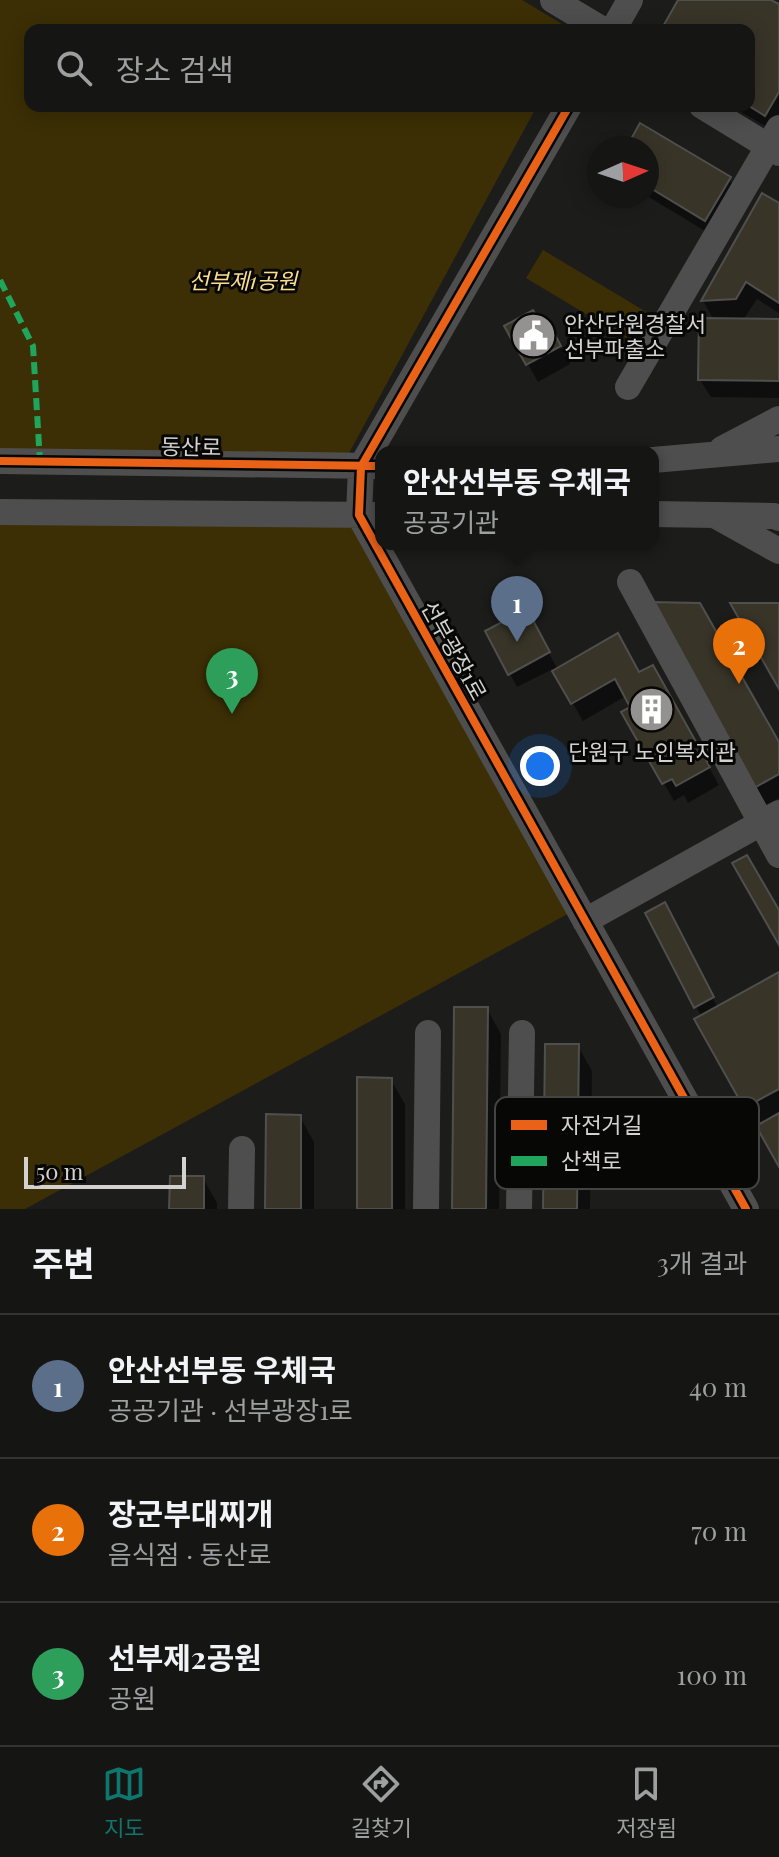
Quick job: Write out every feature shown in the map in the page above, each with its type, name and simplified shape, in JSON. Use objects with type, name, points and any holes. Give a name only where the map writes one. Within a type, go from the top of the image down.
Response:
[{"type":"street","points":[[553,0],[593,24]]},
{"type":"street","points":[[616,24],[630,0]]},
{"type":"street","points":[[382,446],[566,112]]},
{"type":"street","points":[[628,387],[775,143],[714,112]]},
{"type":"street","points":[[705,457],[779,419]]},
{"type":"street","points":[[659,460],[779,449]]},
{"type":"street","name":"동산로","points":[[0,461],[371,466]]},
{"type":"street","points":[[0,512],[370,515],[371,466]]},
{"type":"street","points":[[659,514],[779,518]]},
{"type":"street","points":[[713,514],[779,551]]},
{"type":"street","name":"선부광장1로","points":[[389,550],[585,921],[683,1097]]},
{"type":"street","points":[[630,582],[770,818],[779,855]]},
{"type":"street","points":[[585,921],[770,818]]},
{"type":"street","points":[[426,1209],[428,1033]]},
{"type":"street","points":[[521,1097],[522,1033]]},
{"type":"street","points":[[241,1209],[242,1149]]},
{"type":"street","points":[[519,1189],[519,1209]]},
{"type":"street","name":"선부광장1로","points":[[735,1189],[746,1209]]},
{"type":"green space","name":"선부제1공원","points":[[0,0],[522,0],[562,24],[24,24],[24,112],[534,112],[348,455],[0,453]]},
{"type":"green space","points":[[543,250],[648,313],[631,341],[526,278]]},
{"type":"green space","points":[[0,516],[353,518],[575,910],[25,1209],[0,1209]]},
{"type":"building","points":[[678,0],[771,0],[779,4],[779,92],[765,116],[755,110],[755,24],[664,24]]},
{"type":"building","points":[[640,123],[731,177],[705,221],[659,193],[659,136],[633,136]]},
{"type":"building","points":[[762,193],[779,203],[779,303],[746,282],[736,299],[701,301]]},
{"type":"building","name":"안산단원경찰서 선부파출소","points":[[533,310],[540,322],[547,319],[561,346],[526,365],[504,326]]},
{"type":"building","points":[[699,318],[779,319],[779,381],[698,380]]},
{"type":"building","points":[[650,602],[700,603],[779,742],[779,774],[754,788]]},
{"type":"building","points":[[730,603],[779,603],[779,689]]},
{"type":"building","points":[[527,609],[550,652],[508,675],[485,631]]},
{"type":"building","name":"단원구 노인복지관","points":[[618,633],[639,672],[653,665],[710,767],[676,786],[672,779],[662,784],[621,712],[630,707],[615,679],[571,704],[552,671]]},
{"type":"building","points":[[747,855],[779,910],[779,945],[732,863]]},
{"type":"building","points":[[665,902],[714,997],[694,1008],[645,913]]},
{"type":"building","points":[[779,972],[779,1089],[759,1100],[759,1097],[738,1097],[694,1019]]},
{"type":"building","points":[[454,1007],[488,1007],[486,1209],[452,1209]]},
{"type":"building","points":[[545,1044],[579,1044],[578,1097],[544,1097]]},
{"type":"building","points":[[357,1077],[392,1078],[392,1209],[357,1209]]},
{"type":"building","points":[[779,1113],[779,1167],[759,1131],[759,1124]]},
{"type":"building","points":[[266,1114],[301,1115],[301,1209],[265,1209]]},
{"type":"building","points":[[170,1176],[204,1176],[204,1209],[169,1209]]},
{"type":"building","points":[[543,1189],[577,1189],[577,1209],[543,1209]]},
{"type":"marked path","points":[[0,280],[33,346],[40,462]]},
{"type":"cycle path","points":[[375,544],[359,515],[361,467],[566,112]]},
{"type":"cycle path","points":[[0,461],[375,466]]},
{"type":"cycle path","points":[[379,550],[684,1097]]},
{"type":"cycle path","points":[[735,1189],[746,1209]]},
{"type":"place","name":"안산단원경찰서 선부파출소","points":[[533,336]]},
{"type":"place","name":"안산선부동 우체국","points":[[517,642]]},
{"type":"place","name":"장군부대찌개","points":[[739,684]]},
{"type":"place","name":"단원구 노인복지관","points":[[652,710]]},
{"type":"place","name":"선부제2공원","points":[[232,714]]}]
